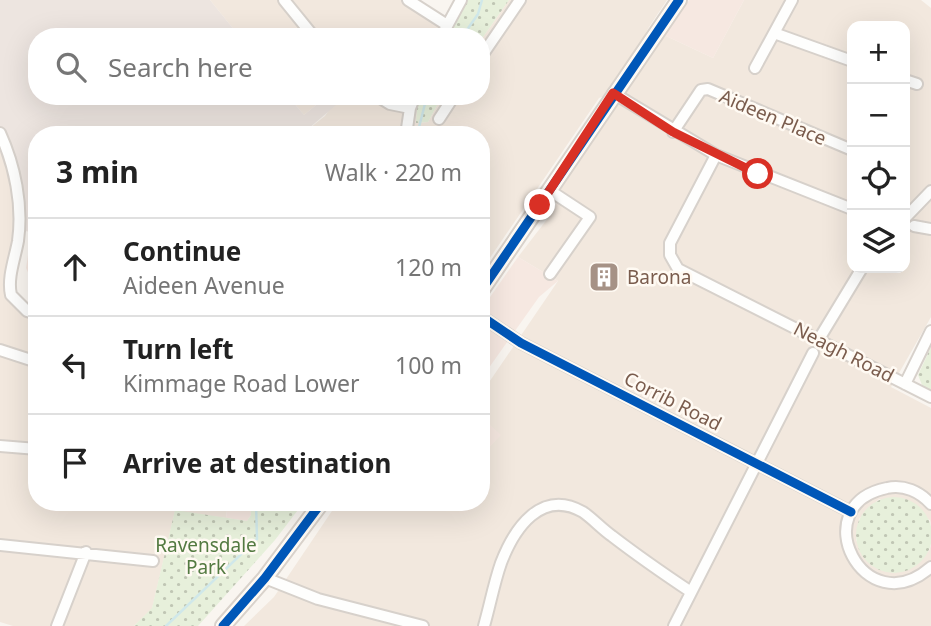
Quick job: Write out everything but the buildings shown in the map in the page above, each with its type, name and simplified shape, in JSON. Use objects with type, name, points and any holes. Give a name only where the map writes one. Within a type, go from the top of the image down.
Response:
[{"type":"main road","points":[[490,278],[613,93],[679,0]]},
{"type":"main road","points":[[223,626],[265,578],[315,511]]},
{"type":"street","points":[[284,0],[307,28]]},
{"type":"street","points":[[408,0],[447,25]]},
{"type":"street","points":[[446,28],[461,0]]},
{"type":"street","points":[[490,44],[520,0]]},
{"type":"street","points":[[755,68],[792,0]]},
{"type":"street","points":[[774,33],[847,59]]},
{"type":"street","points":[[910,82],[917,84]]},
{"type":"street","name":"Aideen Place","points":[[673,132],[701,90],[708,89],[847,148]]},
{"type":"street","points":[[613,93],[673,132],[716,155],[847,207]]},
{"type":"street","points":[[395,105],[410,108]]},
{"type":"street","points":[[407,126],[411,105]]},
{"type":"street","points":[[439,119],[448,105]]},
{"type":"street","points":[[0,133],[19,203],[19,230],[5,296],[28,311]]},
{"type":"street","name":"Neagh Road","points":[[716,155],[670,243],[670,255],[678,269],[931,397]]},
{"type":"street","points":[[549,190],[590,217],[550,274]]},
{"type":"street","points":[[910,213],[931,191]]},
{"type":"street","points":[[915,226],[931,229]]},
{"type":"street","points":[[819,340],[859,273]]},
{"type":"street","name":"Corrib Road","points":[[490,322],[522,343],[852,512]]},
{"type":"street","name":"Neagh Road","points":[[905,384],[931,331]]},
{"type":"street","points":[[0,350],[28,359]]},
{"type":"street","points":[[674,626],[813,353]]},
{"type":"street","points":[[0,446],[28,448]]},
{"type":"street","points":[[931,504],[909,489],[893,486],[876,490],[862,499],[847,523],[847,546],[858,567],[866,575],[888,583],[900,583],[922,575],[931,567]]},
{"type":"street","points":[[484,626],[501,564],[513,537],[538,508],[551,505],[561,505],[584,513],[609,535],[691,592]]},
{"type":"street","points":[[0,545],[153,561]]},
{"type":"street","points":[[57,626],[86,552]]},
{"type":"street","points":[[265,578],[318,600],[424,626]]},
{"type":"shaded area","points":[[0,0],[210,0],[233,28],[28,28],[28,105],[296,105],[304,115],[316,105],[336,105],[312,126],[28,126],[28,232],[19,230],[19,203],[0,133]]},
{"type":"shaded area","points":[[210,0],[408,0],[447,25],[446,28],[233,28]]},
{"type":"shaded area","points":[[509,0],[667,0],[649,27],[616,89],[664,35],[713,58],[744,0],[921,0],[931,8],[931,317],[891,387],[931,408],[931,526],[930,520],[879,499],[859,519],[856,540],[867,561],[883,571],[929,551],[931,545],[931,626],[244,626],[274,597],[332,511],[490,511],[490,446],[500,435],[490,426],[490,381],[558,281],[518,257],[555,209],[561,183],[613,93],[599,98],[490,258],[490,126],[312,126],[334,105],[418,105],[417,123],[428,122],[437,105],[490,105],[489,28]]},
{"type":"shaded area","points":[[689,0],[744,0],[713,58],[664,35]]},
{"type":"shaded area","points":[[296,105],[316,105],[304,115]]},
{"type":"shaded area","points":[[0,133],[19,203],[9,289],[28,307],[28,511],[175,511],[152,609],[134,626],[13,626],[0,622]]},
{"type":"shaded area","points":[[518,257],[558,281],[539,297],[490,366],[490,297]]},
{"type":"shaded area","points":[[490,425],[501,435],[490,447]]},
{"type":"shaded area","points":[[175,511],[227,511],[226,518]]},
{"type":"shaded area","points":[[227,511],[251,511],[247,521],[226,518]]},
{"type":"green space","points":[[465,0],[509,0],[489,28],[449,28]]},
{"type":"green space","points":[[417,105],[437,105],[428,122],[416,123]]},
{"type":"green space","points":[[931,347],[931,390],[922,385],[918,375]]},
{"type":"green space","points":[[894,497],[909,500],[921,508],[929,520],[932,535],[929,550],[921,562],[909,570],[894,573],[879,570],[867,562],[859,550],[856,535],[859,520],[867,508],[879,500]]},
{"type":"green space","name":"Ravensdale Park","points":[[175,511],[247,521],[251,511],[297,511],[275,540],[198,626],[134,626],[152,608]]},
{"type":"waterway","points":[[468,28],[478,14],[482,0]]},
{"type":"waterway","points":[[419,126],[425,105]]},
{"type":"waterway","points":[[166,626],[257,539],[256,511]]},
{"type":"cycle path","points":[[490,278],[679,0]]},
{"type":"cycle path","points":[[490,322],[521,343],[851,512]]},
{"type":"cycle path","points":[[223,626],[265,578],[315,511]]},
{"type":"place","name":"Barona","points":[[604,277]]},
{"type":"route","points":[[540,205],[613,93],[673,132],[758,174]]}]
